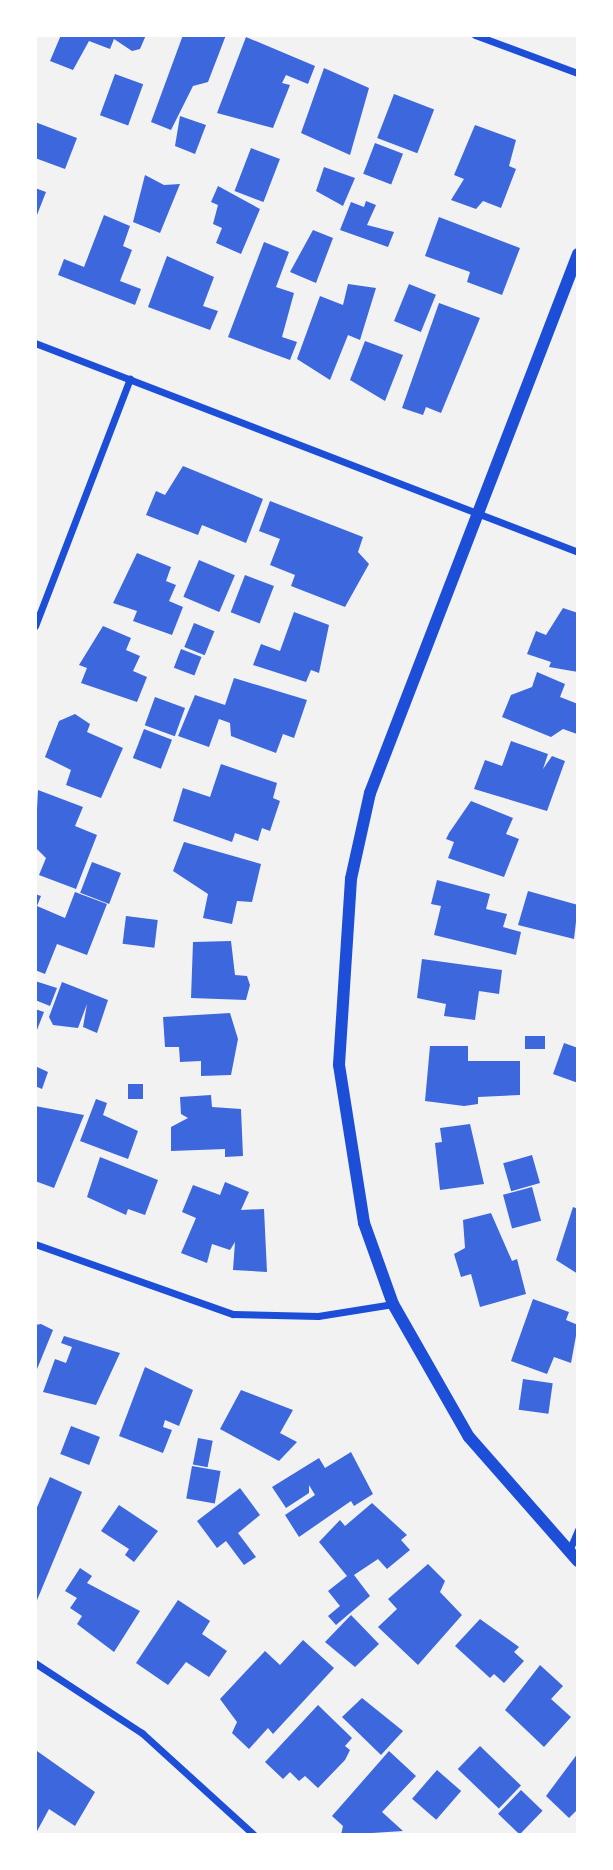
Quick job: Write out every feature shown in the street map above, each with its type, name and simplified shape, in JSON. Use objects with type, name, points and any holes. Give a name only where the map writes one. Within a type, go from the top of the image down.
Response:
[{"type":"street","points":[[475,35],[578,73]]},
{"type":"street","points":[[574,1556],[469,1437],[393,1304],[348,1153],[339,1065],[344,944],[370,793],[578,254]]},
{"type":"street","points":[[35,343],[578,552]]},
{"type":"street","points":[[35,626],[130,379]]},
{"type":"street","points":[[35,1244],[233,1314],[318,1316],[393,1304]]},
{"type":"street","points":[[574,1556],[578,1530]]},
{"type":"street","points":[[35,1663],[142,1733],[254,1835]]},
{"type":"building","points":[[61,35],[146,35],[140,49],[132,51],[114,39],[110,49],[89,41],[73,70],[50,61]]},
{"type":"building","points":[[183,35],[226,35],[208,82],[193,86],[171,130],[151,122]]},
{"type":"building","points":[[246,37],[315,66],[308,84],[286,75],[282,83],[290,85],[273,128],[217,113]]},
{"type":"building","points":[[324,68],[369,88],[350,155],[301,133]]},
{"type":"building","points":[[115,74],[143,84],[128,126],[100,115]]},
{"type":"building","points":[[394,94],[434,109],[417,153],[377,138]]},
{"type":"building","points":[[180,116],[206,125],[195,154],[175,146]]},
{"type":"building","points":[[35,122],[77,138],[65,169],[35,158]]},
{"type":"building","points":[[475,125],[516,140],[509,166],[516,169],[501,208],[483,201],[476,209],[451,200],[464,179],[454,175]]},
{"type":"building","points":[[375,143],[403,154],[391,185],[363,174]]},
{"type":"building","points":[[251,148],[280,159],[263,202],[235,191]]},
{"type":"building","points":[[324,167],[355,178],[343,206],[316,191]]},
{"type":"building","points":[[145,175],[164,185],[180,184],[160,233],[133,222]]},
{"type":"building","points":[[218,186],[260,209],[241,254],[216,243],[222,228],[213,224],[218,205],[211,202]]},
{"type":"building","points":[[35,188],[46,192],[35,220]]},
{"type":"building","points":[[366,201],[376,205],[367,225],[394,232],[388,247],[340,230],[351,202],[364,207]]},
{"type":"building","points":[[104,215],[130,226],[123,246],[132,250],[120,281],[141,289],[135,305],[58,275],[64,259],[84,267]]},
{"type":"building","points":[[439,217],[520,248],[502,295],[467,282],[470,272],[425,256]]},
{"type":"building","points":[[313,230],[333,238],[316,283],[290,272]]},
{"type":"building","points":[[264,242],[289,252],[276,287],[294,293],[282,337],[297,342],[290,360],[228,337]]},
{"type":"building","points":[[167,256],[214,277],[203,306],[218,311],[210,330],[148,307]]},
{"type":"building","points":[[348,284],[376,288],[360,340],[348,335],[330,380],[297,359],[320,296],[343,305]]},
{"type":"building","points":[[409,284],[436,295],[421,332],[394,321]]},
{"type":"building","points":[[439,303],[480,318],[441,413],[426,407],[423,415],[402,408]]},
{"type":"building","points":[[365,341],[403,355],[385,401],[350,380]]},
{"type":"building","points":[[183,466],[263,499],[246,543],[202,525],[198,535],[146,515],[156,491],[165,495]]},
{"type":"building","points":[[270,501],[363,537],[358,552],[369,564],[345,607],[291,586],[295,575],[270,565],[280,539],[259,531]]},
{"type":"building","points":[[137,553],[171,567],[166,581],[176,585],[169,601],[183,607],[172,635],[133,621],[137,611],[113,603]]},
{"type":"building","points":[[199,560],[235,575],[219,612],[183,597]]},
{"type":"building","points":[[245,575],[274,586],[260,623],[231,612]]},
{"type":"building","points":[[563,608],[578,613],[578,672],[549,667],[551,662],[527,654],[536,631],[546,635]]},
{"type":"building","points":[[294,612],[329,625],[319,673],[311,670],[306,682],[253,665],[261,644],[280,651]]},
{"type":"building","points":[[194,623],[214,631],[205,655],[184,647]]},
{"type":"building","points":[[103,626],[131,638],[126,650],[140,656],[133,671],[147,677],[137,702],[81,683],[87,668],[79,665]]},
{"type":"building","points":[[181,649],[202,657],[194,676],[174,668]]},
{"type":"building","points":[[537,672],[565,684],[560,697],[578,704],[577,734],[563,729],[551,737],[502,717],[511,695],[532,687]]},
{"type":"building","points":[[234,678],[307,700],[294,738],[283,734],[276,753],[231,736],[230,723],[219,719],[209,747],[178,736],[195,695],[225,705]]},
{"type":"building","points":[[155,697],[185,708],[175,736],[145,725]]},
{"type":"building","points":[[75,714],[90,724],[87,732],[123,748],[101,798],[66,785],[71,770],[45,757],[59,721]]},
{"type":"building","points":[[144,729],[172,740],[161,769],[133,758]]},
{"type":"building","points":[[511,741],[548,754],[543,769],[552,756],[565,761],[547,811],[474,789],[485,760],[502,766]]},
{"type":"building","points":[[221,764],[277,783],[273,798],[280,801],[270,831],[262,828],[258,841],[235,833],[232,842],[173,821],[183,788],[210,797]]},
{"type":"building","points":[[38,790],[83,807],[75,826],[97,835],[76,889],[39,875],[46,858],[35,847]]},
{"type":"building","points":[[471,801],[513,818],[506,834],[519,839],[504,877],[448,858],[454,842],[446,839]]},
{"type":"building","points":[[184,842],[261,864],[252,902],[237,901],[232,924],[203,918],[208,894],[173,871]]},
{"type":"building","points":[[92,862],[121,873],[109,904],[80,893]]},
{"type":"building","points":[[437,880],[490,894],[486,909],[507,914],[503,927],[521,932],[516,955],[434,935],[441,906],[431,904]]},
{"type":"building","points":[[528,891],[578,905],[574,939],[518,925]]},
{"type":"building","points":[[75,892],[107,904],[87,955],[57,944],[45,974],[35,970],[35,894],[41,896],[37,906],[65,918]]},
{"type":"building","points":[[126,916],[158,920],[154,948],[123,944]]},
{"type":"building","points":[[231,941],[235,975],[247,976],[250,985],[246,1000],[191,998],[193,942]]},
{"type":"building","points":[[422,959],[502,970],[499,994],[479,991],[475,1020],[444,1016],[446,1004],[417,998]]},
{"type":"building","points":[[35,981],[57,988],[50,1006],[35,1000]]},
{"type":"building","points":[[62,982],[108,1000],[97,1033],[83,1027],[87,1004],[78,1028],[53,1025],[49,1017]]},
{"type":"building","points":[[35,1009],[44,1012],[35,1035]]},
{"type":"building","points":[[230,1013],[238,1039],[231,1075],[201,1076],[201,1061],[180,1062],[179,1047],[165,1047],[163,1017]]},
{"type":"building","points":[[525,1036],[545,1036],[545,1049],[525,1049]]},
{"type":"building","points":[[564,1043],[578,1048],[578,1083],[553,1074]]},
{"type":"building","points":[[430,1046],[468,1046],[468,1061],[520,1061],[520,1095],[478,1097],[478,1104],[464,1106],[425,1101]]},
{"type":"building","points":[[35,1066],[48,1072],[42,1089],[35,1086]]},
{"type":"building","points":[[128,1084],[143,1084],[143,1099],[128,1099]]},
{"type":"building","points":[[211,1095],[212,1107],[241,1109],[243,1156],[225,1157],[225,1149],[171,1151],[171,1127],[188,1118],[181,1114],[180,1097]]},
{"type":"building","points":[[96,1099],[107,1103],[103,1115],[138,1131],[128,1159],[80,1141]]},
{"type":"building","points":[[35,1106],[84,1115],[54,1188],[35,1181]]},
{"type":"building","points":[[470,1124],[484,1184],[440,1190],[435,1143],[442,1142],[440,1128]]},
{"type":"building","points":[[532,1155],[540,1183],[511,1191],[503,1163]]},
{"type":"building","points":[[100,1157],[158,1180],[145,1215],[128,1209],[126,1215],[87,1197]]},
{"type":"building","points":[[225,1182],[249,1192],[241,1210],[264,1209],[267,1272],[233,1270],[235,1242],[230,1250],[212,1244],[207,1263],[181,1253],[196,1218],[182,1212],[193,1185],[220,1195]]},
{"type":"building","points":[[532,1187],[541,1221],[512,1229],[503,1195]]},
{"type":"building","points":[[573,1207],[578,1209],[578,1274],[556,1260]]},
{"type":"building","points":[[491,1213],[512,1261],[517,1259],[526,1294],[480,1307],[471,1274],[461,1277],[454,1254],[465,1248],[463,1220]]},
{"type":"building","points":[[533,1299],[569,1312],[566,1320],[578,1325],[571,1363],[554,1357],[547,1374],[511,1361]]},
{"type":"building","points":[[41,1324],[53,1330],[35,1374],[35,1325]]},
{"type":"building","points":[[64,1336],[120,1353],[96,1405],[43,1392],[55,1359],[66,1363],[72,1347],[61,1343]]},
{"type":"building","points":[[145,1367],[193,1390],[179,1426],[165,1420],[163,1427],[172,1430],[163,1453],[119,1436]]},
{"type":"building","points":[[523,1379],[553,1383],[548,1414],[519,1410]]},
{"type":"building","points":[[241,1390],[293,1410],[280,1433],[297,1442],[279,1461],[220,1429]]},
{"type":"building","points":[[71,1426],[100,1437],[89,1465],[60,1454]]},
{"type":"building","points":[[198,1438],[213,1441],[208,1467],[193,1465]]},
{"type":"building","points":[[351,1452],[373,1494],[354,1506],[351,1501],[299,1537],[285,1515],[315,1495],[309,1485],[309,1493],[286,1508],[272,1487],[319,1458],[325,1468]]},
{"type":"building","points":[[192,1466],[221,1471],[215,1504],[186,1498]]},
{"type":"building","points":[[50,1477],[82,1492],[35,1605],[35,1512]]},
{"type":"building","points":[[240,1488],[260,1515],[238,1533],[256,1557],[244,1565],[226,1541],[217,1548],[197,1521]]},
{"type":"building","points":[[372,1503],[407,1535],[401,1540],[410,1550],[387,1569],[378,1559],[354,1575],[370,1596],[336,1625],[328,1616],[340,1606],[328,1591],[347,1576],[319,1542],[340,1520],[345,1526]]},
{"type":"building","points":[[119,1505],[158,1531],[134,1562],[125,1555],[129,1549],[101,1531]]},
{"type":"building","points":[[428,1564],[445,1581],[440,1592],[462,1615],[418,1665],[378,1627],[397,1609],[388,1599]]},
{"type":"building","points":[[80,1568],[92,1576],[87,1583],[140,1611],[114,1652],[77,1624],[82,1616],[70,1608],[77,1598],[65,1591]]},
{"type":"building","points":[[178,1600],[210,1621],[202,1634],[227,1651],[209,1677],[186,1662],[168,1685],[136,1663]]},
{"type":"building","points":[[351,1615],[379,1644],[355,1667],[325,1642]]},
{"type":"building","points":[[480,1619],[519,1647],[514,1652],[524,1661],[504,1683],[494,1674],[490,1678],[455,1646]]},
{"type":"building","points":[[303,1640],[334,1668],[273,1734],[268,1728],[249,1749],[232,1733],[237,1722],[220,1699],[265,1651],[280,1665]]},
{"type":"building","points":[[540,1665],[563,1686],[551,1699],[571,1717],[544,1747],[505,1710]]},
{"type":"building","points":[[362,1698],[403,1731],[381,1755],[342,1717]]},
{"type":"building","points":[[318,1705],[352,1738],[345,1746],[350,1750],[345,1760],[318,1788],[305,1776],[299,1781],[290,1772],[283,1779],[265,1762]]},
{"type":"building","points":[[480,1746],[521,1786],[499,1809],[458,1769]]},
{"type":"building","points":[[37,1751],[95,1792],[75,1826],[49,1809],[35,1835]]},
{"type":"building","points":[[389,1751],[416,1776],[382,1812],[403,1831],[341,1835],[343,1826],[332,1816]]},
{"type":"building","points":[[578,1753],[578,1809],[569,1818],[546,1796]]},
{"type":"building","points":[[437,1770],[461,1791],[436,1820],[412,1799]]},
{"type":"building","points":[[521,1790],[543,1811],[520,1835],[498,1814]]}]
